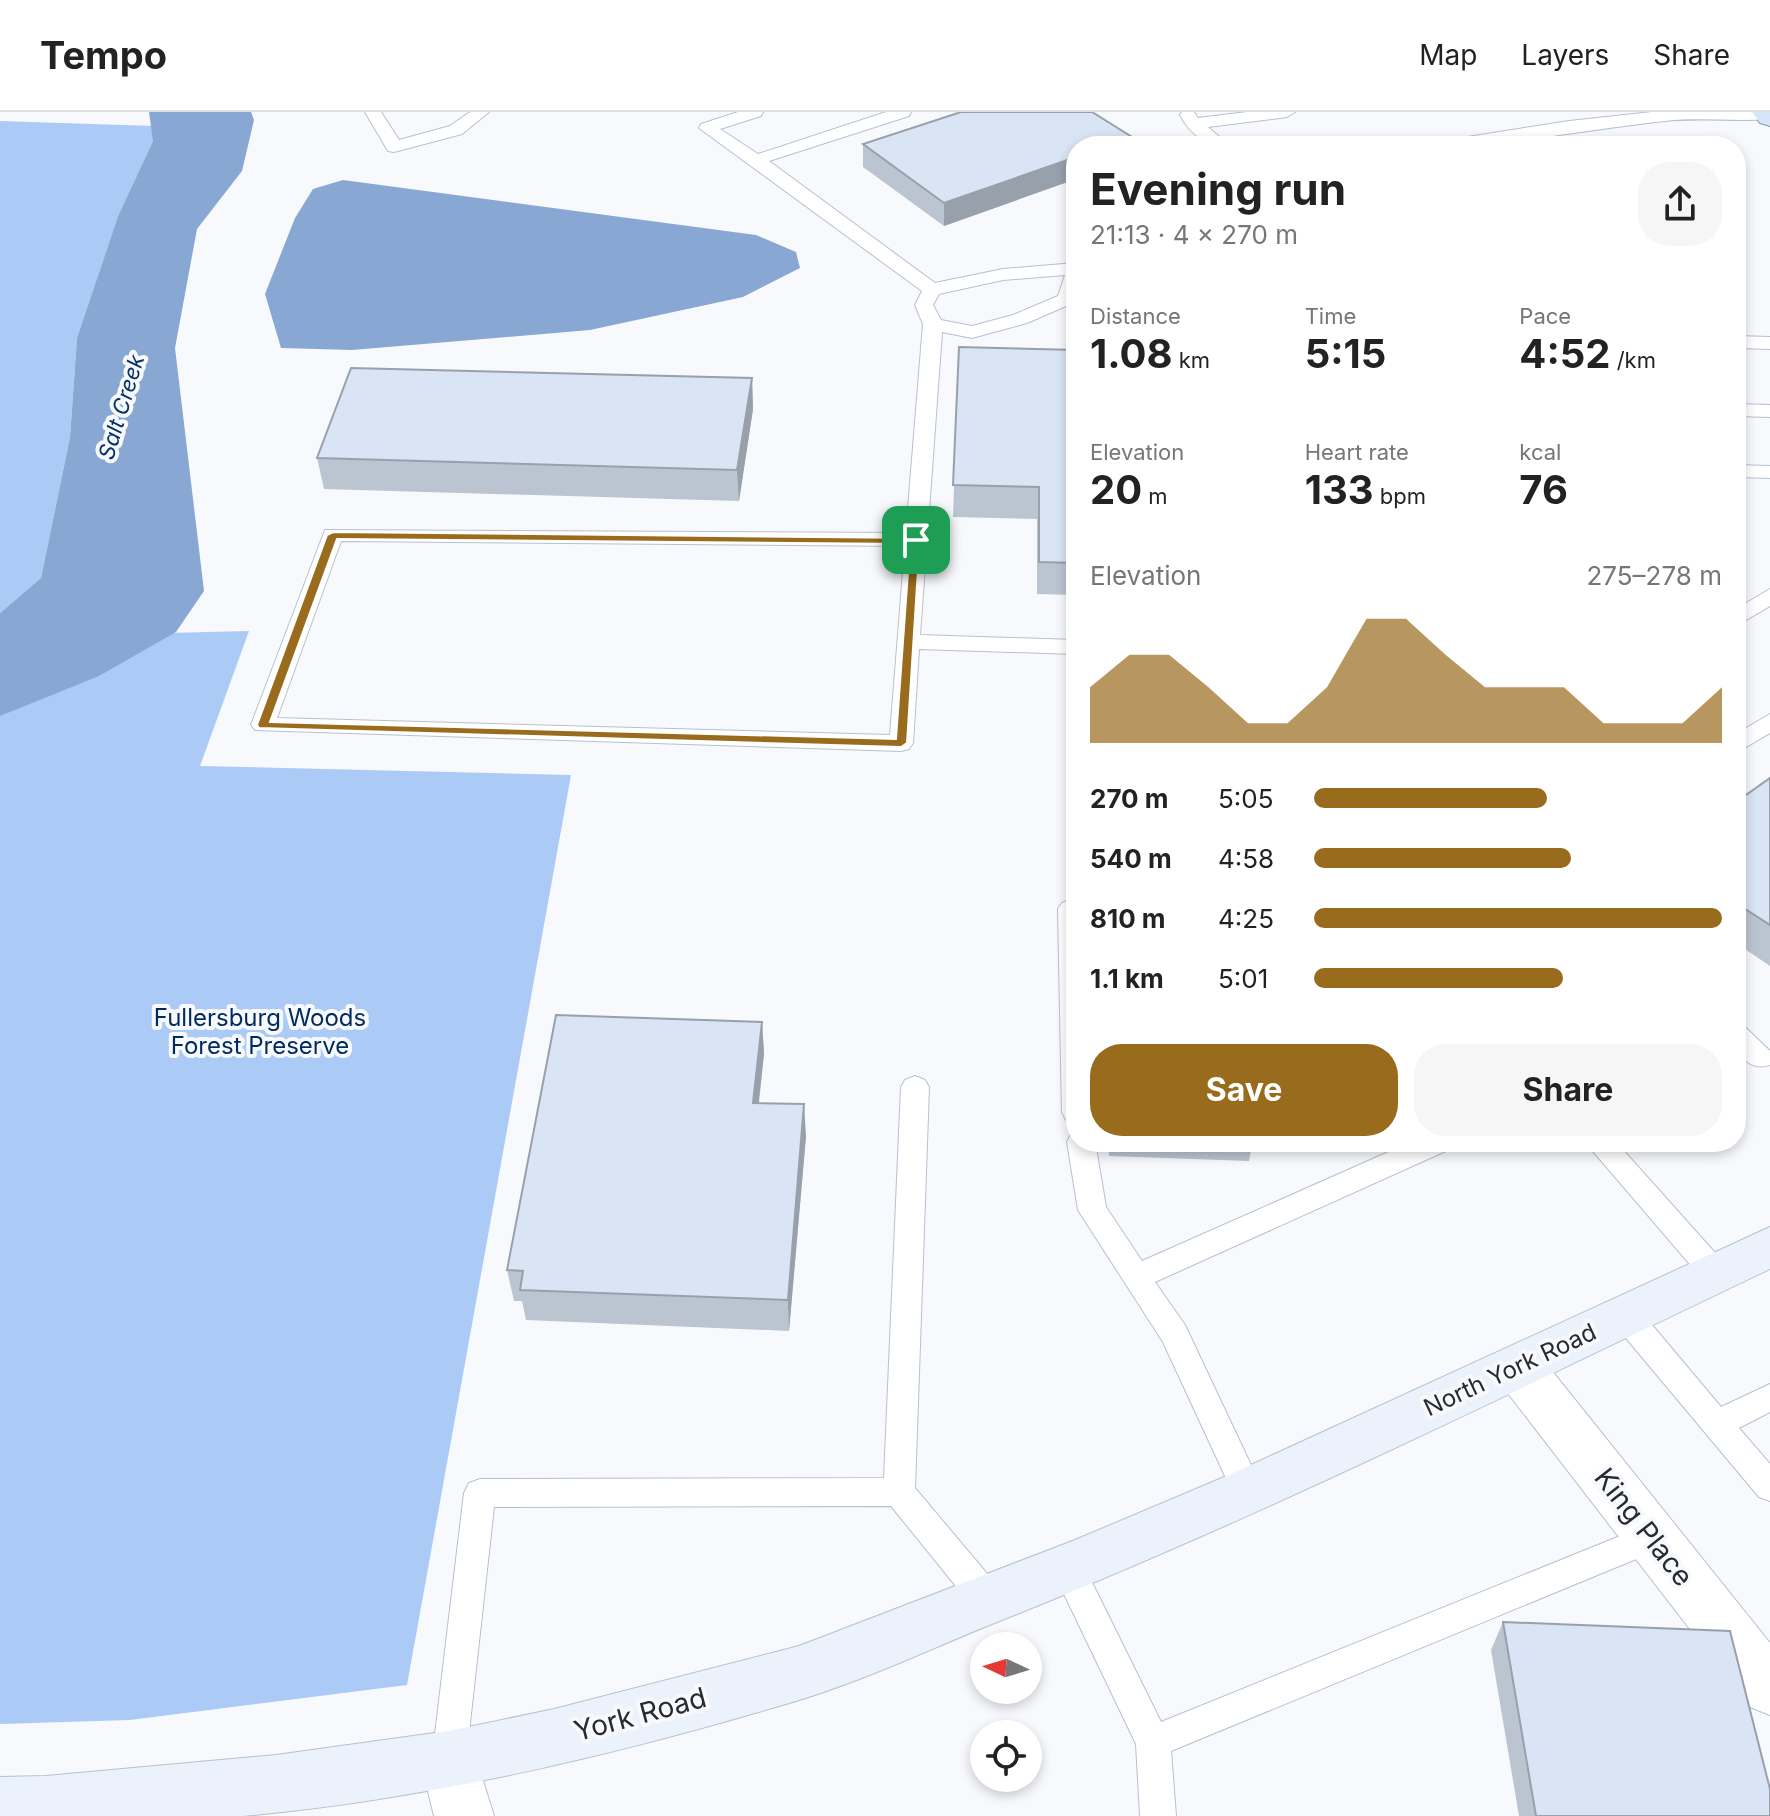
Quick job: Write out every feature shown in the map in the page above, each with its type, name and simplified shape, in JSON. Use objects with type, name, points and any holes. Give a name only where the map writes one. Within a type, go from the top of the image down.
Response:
[{"type":"main road","name":"North York Road","points":[[1248,1492],[1770,1247]]},
{"type":"main road","name":"York Road","points":[[0,1806],[46,1805],[276,1784],[449,1759],[554,1737],[799,1673],[1068,1569],[1248,1492]]},
{"type":"street","name":"King Place","points":[[1518,1367],[1770,1688]]},
{"type":"street","points":[[449,1759],[464,1816]]},
{"type":"lane","points":[[373,112],[394,147],[456,130],[481,112]]},
{"type":"lane","points":[[755,112],[707,128],[756,160],[932,290]]},
{"type":"lane","points":[[756,160],[903,112]]},
{"type":"lane","points":[[1190,118],[1287,112]]},
{"type":"lane","points":[[1531,136],[1671,115],[1768,114]]},
{"type":"lane","points":[[1190,118],[1210,136]]},
{"type":"lane","points":[[916,540],[333,535],[263,725],[901,743],[933,324],[924,305],[932,290],[1009,272],[1066,269]]},
{"type":"lane","points":[[933,324],[972,332],[1020,319],[1066,299]]},
{"type":"lane","points":[[1746,342],[1770,343]]},
{"type":"lane","points":[[1746,410],[1770,411]]},
{"type":"lane","points":[[1746,471],[1770,472]]},
{"type":"lane","points":[[1746,612],[1770,596]]},
{"type":"lane","points":[[909,642],[1066,647]]},
{"type":"lane","points":[[1746,738],[1770,722]]},
{"type":"lane","points":[[1746,1042],[1767,1060]]},
{"type":"lane","points":[[915,1087],[899,1492],[988,1600]]},
{"type":"lane","points":[[1083,1152],[1092,1210],[1174,1334],[1248,1492]]},
{"type":"lane","points":[[1136,1277],[1416,1152]]},
{"type":"lane","points":[[1608,1152],[1715,1273]]},
{"type":"lane","points":[[1626,1316],[1770,1487]]},
{"type":"lane","points":[[1717,1424],[1770,1397]]},
{"type":"lane","points":[[449,1759],[480,1493],[899,1492]]},
{"type":"lane","points":[[1153,1742],[1652,1538]]},
{"type":"lane","points":[[1068,1569],[1153,1742],[1158,1816]]},
{"type":"green space","points":[[0,121],[153,126],[153,141],[118,216],[77,338],[70,437],[41,578],[0,613]]},
{"type":"green space","name":"Fullersburg Woods Forest Preserve","points":[[249,631],[200,766],[571,775],[407,1685],[130,1720],[0,1724],[0,637]]},
{"type":"water","name":"Salt Creek","points":[[149,112],[251,112],[254,120],[242,171],[197,229],[175,348],[204,591],[176,632],[99,676],[0,716],[0,613],[41,578],[70,437],[77,338],[118,216],[153,141]]},
{"type":"water","points":[[343,180],[756,235],[796,252],[800,268],[743,297],[590,330],[352,350],[281,348],[265,294],[295,218],[313,189]]},
{"type":"building","points":[[961,112],[1092,112],[1130,136],[1066,136],[1066,160],[944,203],[863,144]]},
{"type":"building","points":[[959,347],[1066,350],[1066,563],[1039,562],[1039,487],[953,485]]},
{"type":"building","points":[[351,368],[752,378],[737,470],[317,458]]},
{"type":"building","points":[[1770,778],[1770,925],[1746,909],[1746,795]]},
{"type":"building","points":[[556,1015],[762,1022],[753,1103],[804,1104],[788,1300],[520,1290],[523,1271],[507,1270]]},
{"type":"building","points":[[1503,1622],[1730,1631],[1770,1789],[1770,1816],[1536,1816]]},
{"type":"route","points":[[333,535],[916,540],[901,743],[263,725],[333,535]]}]
